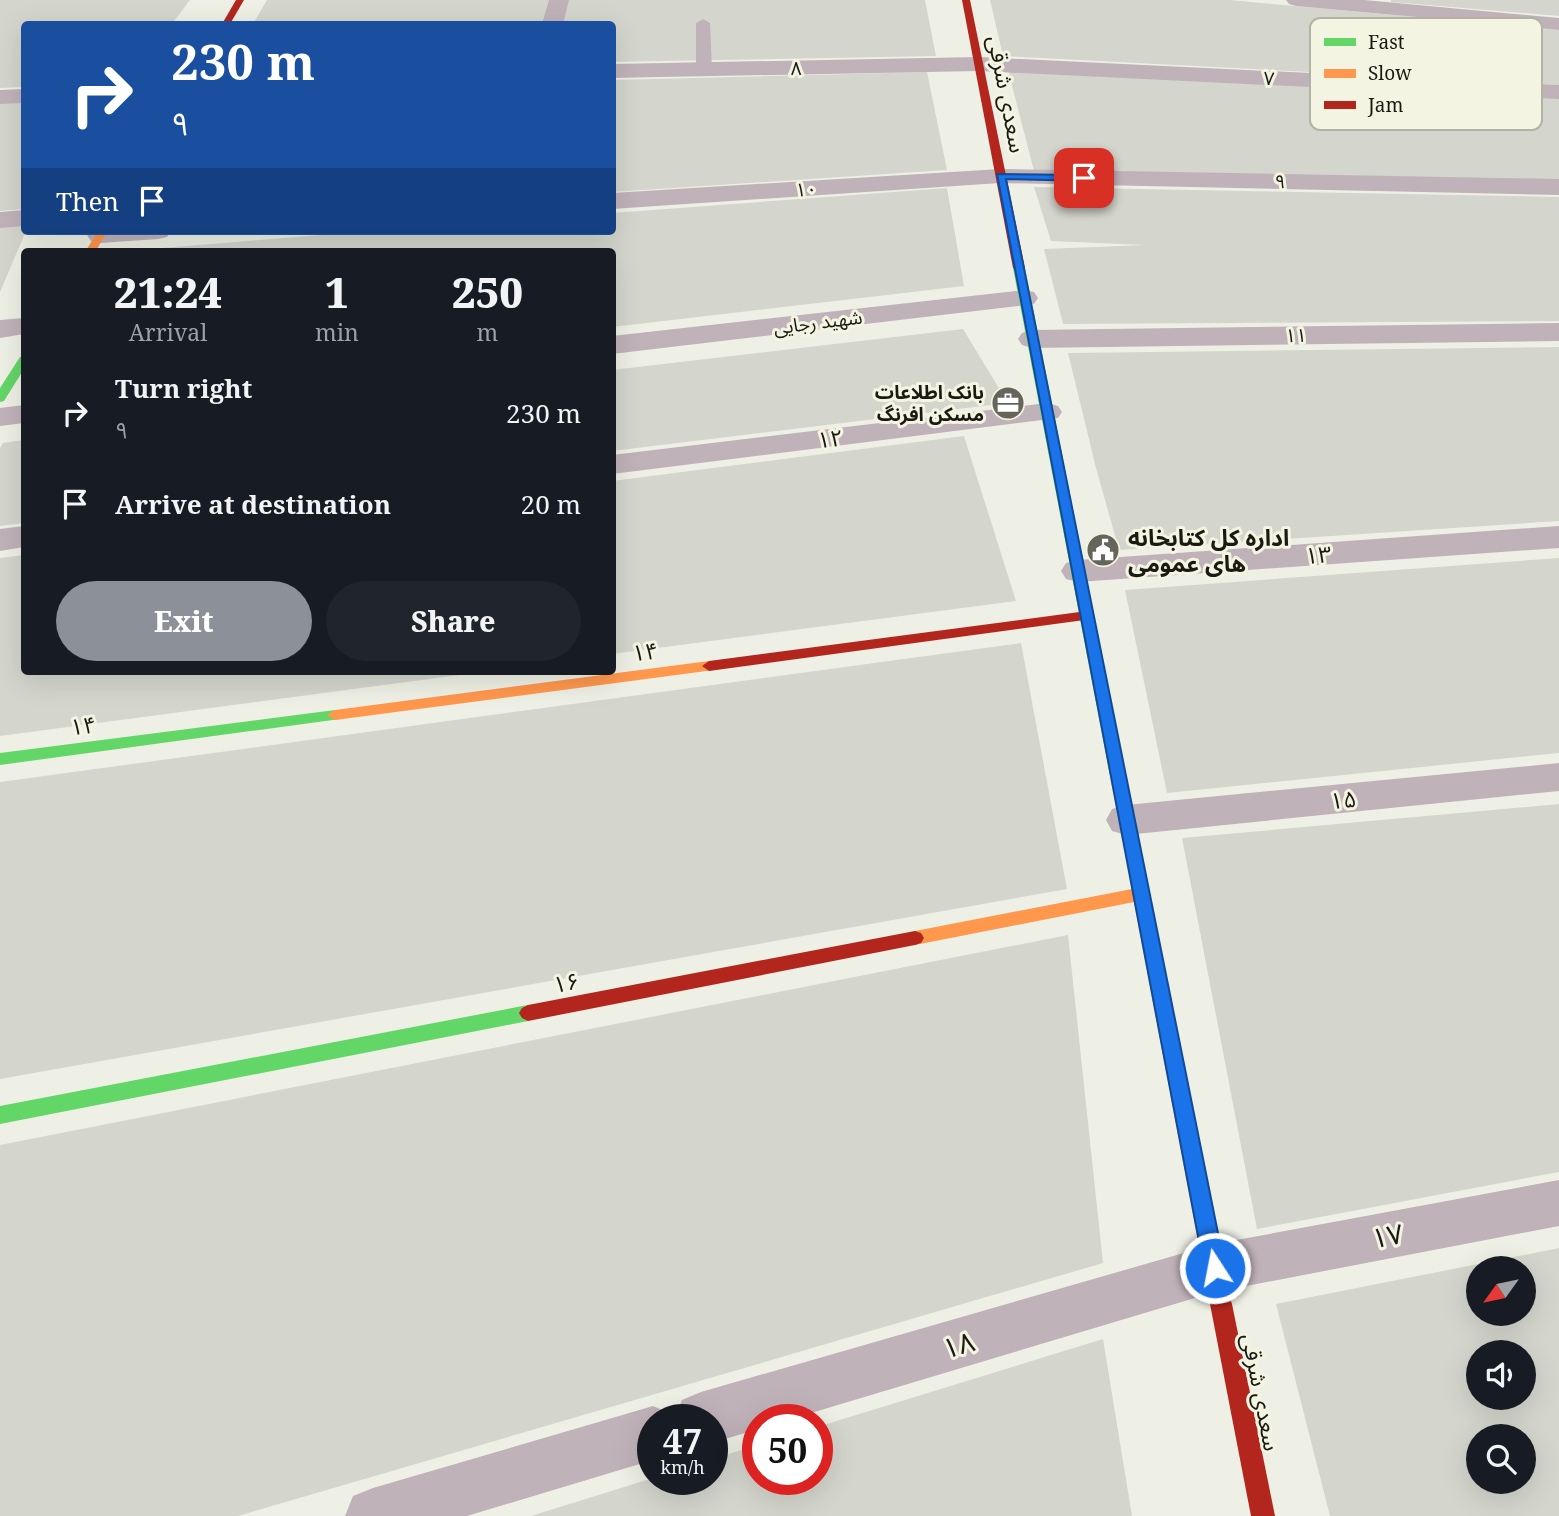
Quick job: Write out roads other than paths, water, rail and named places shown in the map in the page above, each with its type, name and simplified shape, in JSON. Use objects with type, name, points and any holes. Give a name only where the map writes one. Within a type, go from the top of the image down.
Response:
[{"type":"main road","points":[[228,21],[240,0]]},
{"type":"main road","name":"سعدی شرقی","points":[[966,0],[1263,1516]]},
{"type":"main road","points":[[0,398],[21,365]]},
{"type":"main road","name":"۱۴","points":[[0,759],[1087,617]]},
{"type":"main road","name":"۱۶","points":[[0,1115],[1141,894]]},
{"type":"street","points":[[554,21],[559,0]]},
{"type":"street","points":[[1296,0],[1493,18]]},
{"type":"street","name":"۸","points":[[616,71],[979,64]]},
{"type":"street","name":"۷","points":[[979,64],[1310,80]]},
{"type":"street","points":[[0,97],[21,96]]},
{"type":"street","name":"۹","points":[[1000,176],[1559,187]]},
{"type":"street","name":"۱۰","points":[[616,201],[1000,176]]},
{"type":"street","points":[[0,220],[21,218]]},
{"type":"street","points":[[98,239],[128,235]]},
{"type":"street","name":"شهید رجایی","points":[[616,345],[1024,298]]},
{"type":"street","points":[[0,329],[21,326]]},
{"type":"street","name":"۱۱","points":[[1032,339],[1559,332]]},
{"type":"street","name":"۱۲","points":[[616,465],[1047,411]]},
{"type":"street","points":[[0,417],[21,414]]},
{"type":"street","points":[[0,540],[21,537]]},
{"type":"street","name":"۱۳","points":[[1078,571],[1559,537]]},
{"type":"street","name":"۱۵","points":[[1126,820],[1559,777]]},
{"type":"street","name":"۱۷","points":[[1215,1268],[1559,1203]]},
{"type":"street","name":"۱۸","points":[[728,1411],[1215,1268]]},
{"type":"street","points":[[373,1516],[637,1438]]},
{"type":"lane","points":[[704,23],[704,70]]},
{"type":"place","name":"بانک اطلاعات مسکن افرنگ","points":[[1008,403]]},
{"type":"place","name":"اداره کل کتابخانه های عمومی","points":[[1103,550]]}]
